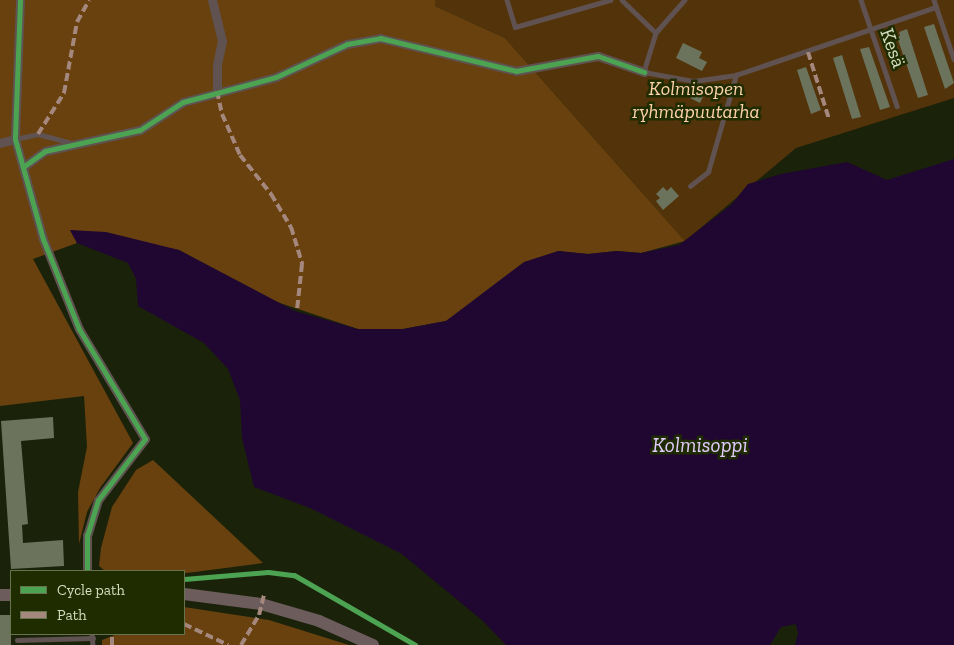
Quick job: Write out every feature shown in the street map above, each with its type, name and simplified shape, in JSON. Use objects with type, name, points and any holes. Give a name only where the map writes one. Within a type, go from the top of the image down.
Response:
[{"type":"main road","points":[[185,594],[261,604],[319,621],[373,645]]},
{"type":"street","points":[[20,0],[15,139],[43,239],[79,329],[145,439],[98,500],[87,535],[87,570]]},
{"type":"street","points":[[212,0],[222,41],[217,65],[217,91]]},
{"type":"street","points":[[23,167],[45,151],[72,143],[140,130],[183,102],[217,91],[276,77],[347,44],[380,38],[516,71],[598,56],[644,72]]},
{"type":"street","points":[[0,143],[15,139]]},
{"type":"lane","points":[[507,0],[515,27],[610,0]]},
{"type":"lane","points":[[622,0],[656,33]]},
{"type":"lane","points":[[686,0],[656,33],[644,72],[694,81],[736,75],[936,7]]},
{"type":"lane","name":"Kesä","points":[[861,0],[897,106]]},
{"type":"lane","points":[[934,0],[954,59]]},
{"type":"lane","points":[[690,186],[708,172],[736,75]]},
{"type":"lane","points":[[15,139],[38,134],[72,143]]},
{"type":"lane","points":[[17,640],[92,636],[93,645]]},
{"type":"green space","name":"Kolmisopen ryhmäpuutarha","points":[[435,0],[954,0],[954,98],[796,148],[685,241],[505,38],[435,6]]},
{"type":"shaded area","points":[[0,0],[435,0],[435,6],[505,38],[685,241],[641,253],[617,251],[588,254],[558,251],[446,321],[403,329],[358,329],[268,299],[179,250],[70,230],[77,243],[33,259],[133,443],[100,488],[87,512],[79,544],[78,492],[87,447],[84,396],[0,406]]},
{"type":"shaded area","points":[[153,460],[263,563],[187,573],[185,573],[185,570],[104,570],[99,566],[101,548],[112,507],[136,470]]},
{"type":"shaded area","points":[[185,607],[269,620],[349,645],[102,645],[102,640],[114,635],[185,635]]},
{"type":"water","name":"Kolmisoppi","points":[[954,159],[954,645],[795,645],[798,634],[796,624],[781,627],[770,645],[506,645],[483,621],[402,554],[310,508],[254,487],[242,438],[240,400],[228,369],[204,343],[138,306],[136,279],[128,263],[77,243],[70,230],[106,232],[179,250],[295,311],[358,329],[403,329],[446,321],[524,262],[558,251],[588,254],[617,251],[641,253],[679,245],[731,205],[748,184],[781,174],[847,162],[887,180]]},
{"type":"building","points":[[934,24],[954,83],[945,89],[924,27]]},
{"type":"building","points":[[907,29],[928,95],[918,98],[897,37],[900,36],[899,32]]},
{"type":"building","points":[[683,43],[702,52],[699,58],[707,62],[702,71],[676,58]]},
{"type":"building","points":[[869,47],[890,107],[880,110],[860,49]]},
{"type":"building","points":[[842,55],[861,117],[852,119],[833,58]]},
{"type":"building","points":[[806,67],[821,110],[811,114],[797,70]]},
{"type":"building","points":[[696,85],[706,90],[700,103],[690,98]]},
{"type":"building","points":[[663,187],[667,191],[671,187],[679,196],[663,210],[656,201],[660,198],[656,194]]},
{"type":"building","points":[[53,417],[54,438],[21,441],[28,524],[22,525],[23,543],[63,540],[64,566],[11,569],[1,421]]},
{"type":"building","points":[[0,615],[10,615],[11,645],[0,645]]},
{"type":"marked path","points":[[38,134],[64,93],[77,22],[89,0]]},
{"type":"marked path","points":[[808,52],[829,119]]},
{"type":"marked path","points":[[217,91],[222,114],[240,155],[271,194],[291,227],[302,264],[297,310]]},
{"type":"marked path","points":[[241,645],[259,615],[264,595]]},
{"type":"marked path","points":[[185,624],[228,645]]},
{"type":"marked path","points":[[112,635],[112,645]]},
{"type":"cycle path","points":[[20,0],[15,139],[43,239],[79,329],[145,439],[98,500],[87,535],[87,570]]},
{"type":"cycle path","points":[[23,167],[45,151],[140,130],[183,102],[276,77],[347,44],[380,38],[516,71],[598,56],[644,72]]},
{"type":"cycle path","points":[[185,579],[268,572],[294,575],[415,645]]}]
